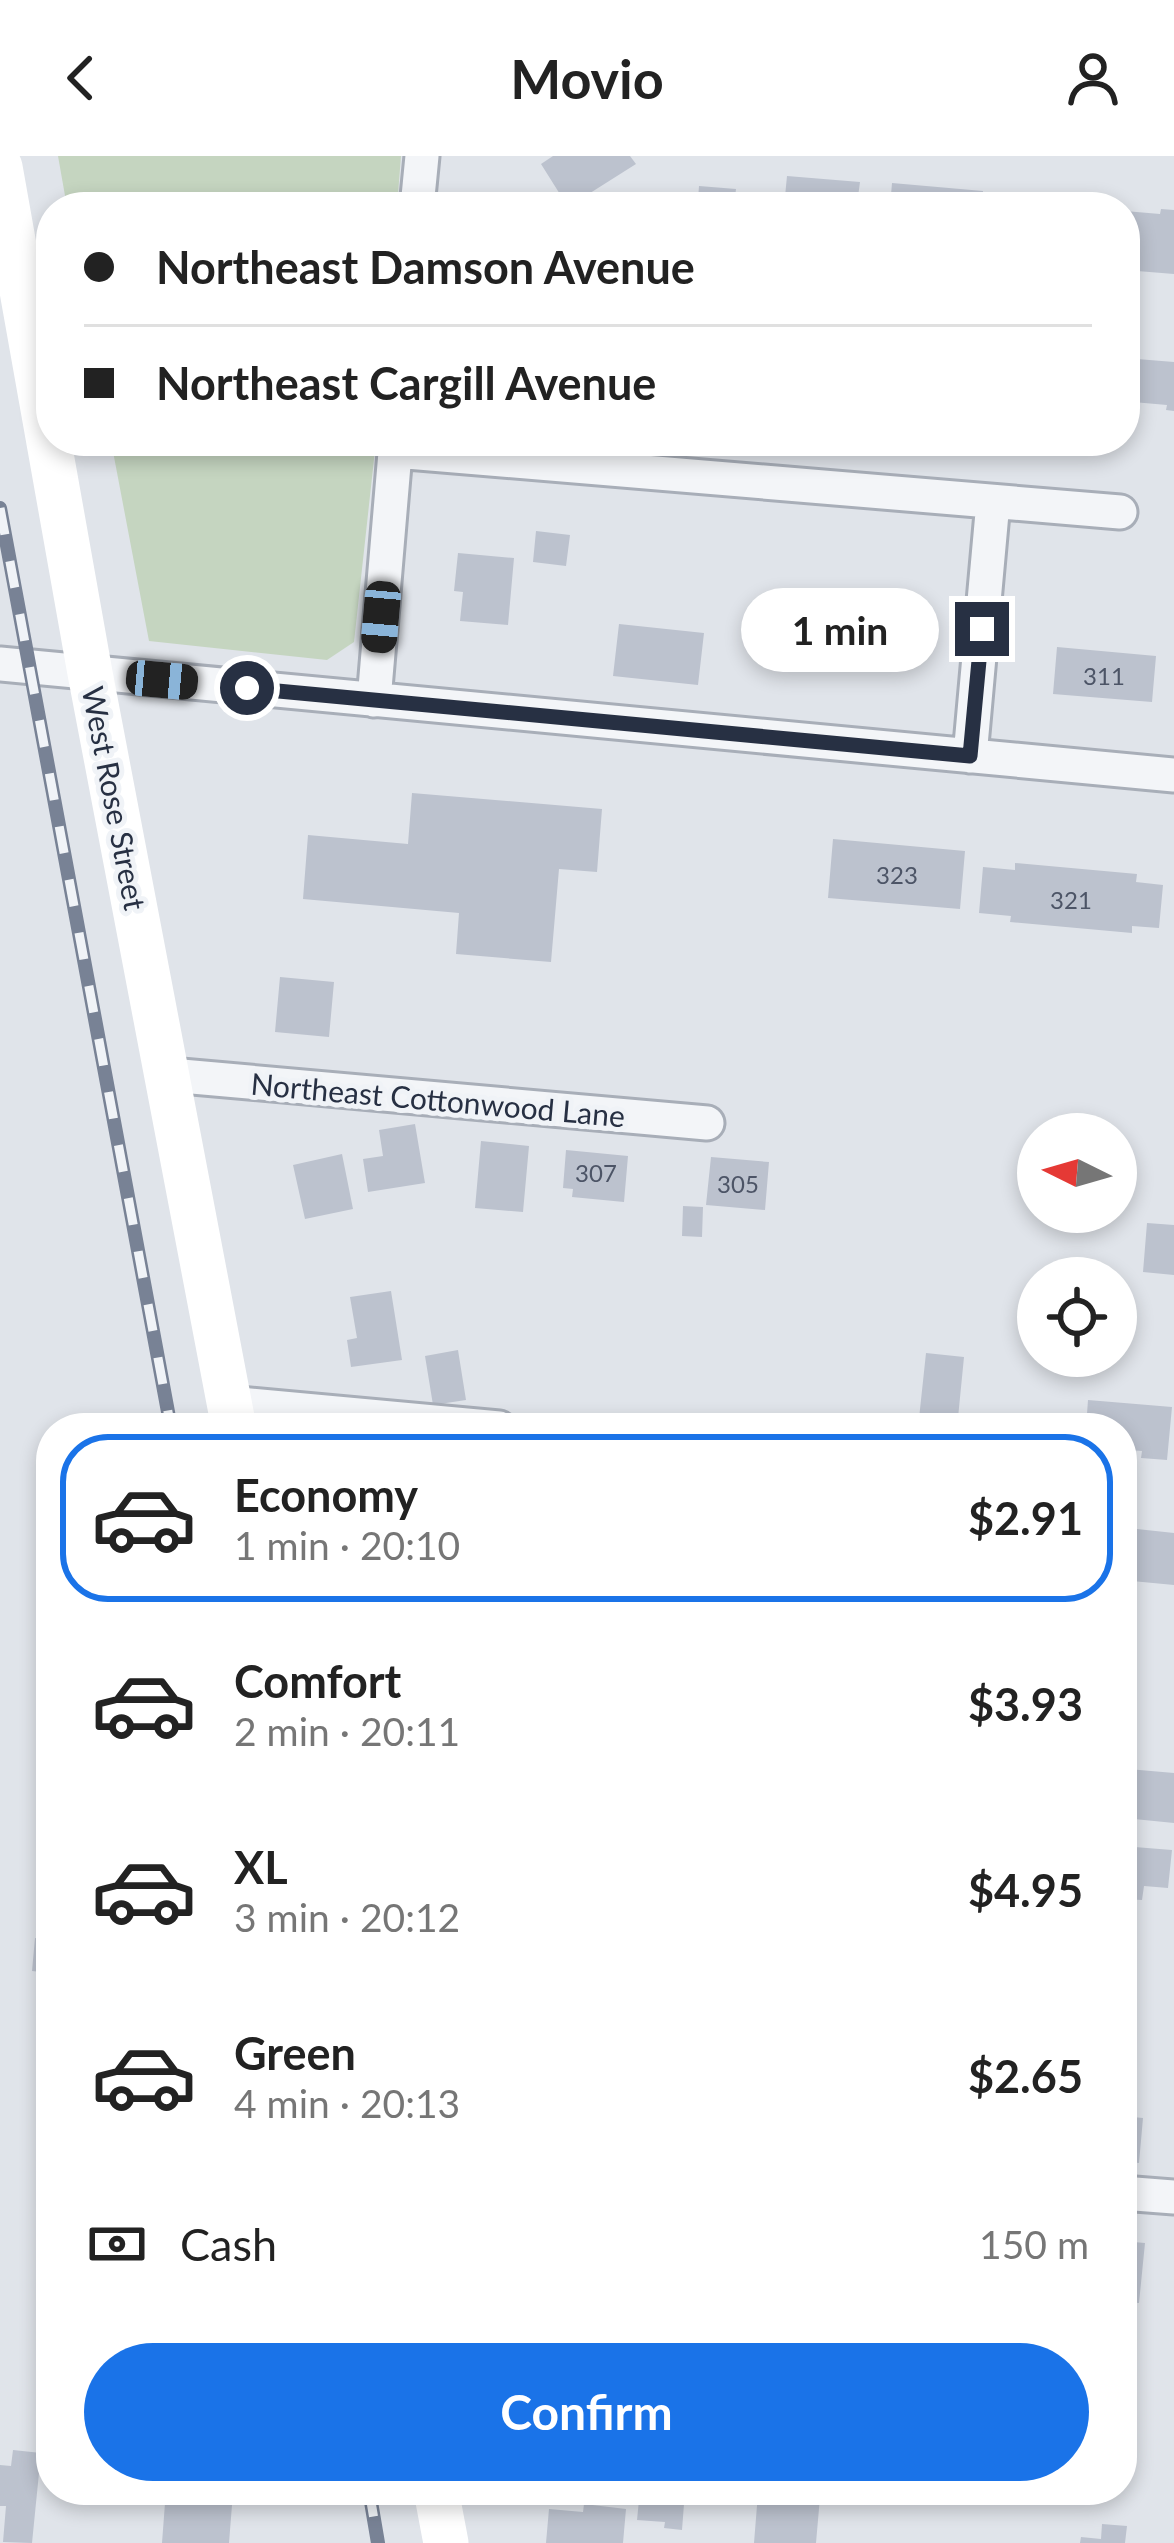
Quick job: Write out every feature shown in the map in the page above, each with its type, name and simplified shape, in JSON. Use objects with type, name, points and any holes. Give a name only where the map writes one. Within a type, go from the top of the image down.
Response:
[{"type":"main road","name":"West Rose Street","points":[[0,167],[36,369]]},
{"type":"main road","name":"West Rose Street","points":[[51,456],[232,1413]]},
{"type":"main road","points":[[439,2505],[446,2543]]},
{"type":"street","points":[[418,192],[422,156]]},
{"type":"street","points":[[374,700],[394,456]]},
{"type":"street","points":[[502,456],[1120,512]]},
{"type":"street","points":[[970,756],[994,502]]},
{"type":"street","points":[[0,664],[1174,776]]},
{"type":"street","name":"Northeast Cottonwood Lane","points":[[170,1075],[707,1124]]},
{"type":"street","points":[[1137,2194],[1174,2197]]},
{"type":"green space","points":[[58,156],[401,156],[398,192],[64,192]]},
{"type":"green space","points":[[114,456],[374,456],[354,642],[327,660],[149,641]]},
{"type":"building","points":[[553,156],[630,156],[636,164],[592,192],[559,192],[541,164]]},
{"type":"building","points":[[787,176],[860,182],[859,192],[785,192]]},
{"type":"building","points":[[892,183],[983,191],[983,192],[891,192]]},
{"type":"building","points":[[699,186],[736,189],[736,192],[699,192]]},
{"type":"building","points":[[1161,209],[1174,210],[1174,274],[1140,271],[1140,212],[1160,214]]},
{"type":"building","points":[[1140,359],[1174,362],[1174,411],[1166,410],[1167,405],[1140,403]]},
{"type":"building","points":[[536,531],[570,535],[566,566],[533,562]]},
{"type":"building","points":[[458,553],[514,558],[508,625],[460,621],[463,592],[454,591]]},
{"type":"building","points":[[619,624],[704,633],[698,685],[613,676]]},
{"type":"building","points":[[1057,647],[1156,656],[1152,702],[1053,694]]},
{"type":"building","points":[[412,793],[602,809],[597,872],[559,869],[551,962],[456,954],[459,913],[303,899],[308,835],[408,844]]},
{"type":"building","points":[[833,839],[965,851],[960,909],[828,898]]},
{"type":"building","points":[[1015,863],[1137,874],[1136,882],[1163,885],[1159,928],[1132,926],[1132,933],[1010,922],[1011,916],[979,913],[983,867],[1015,870]]},
{"type":"building","points":[[280,977],[334,982],[329,1037],[275,1032]]},
{"type":"building","points":[[415,1124],[425,1183],[368,1192],[363,1159],[383,1156],[379,1130]]},
{"type":"building","points":[[481,1141],[529,1146],[523,1212],[475,1208]]},
{"type":"building","points":[[566,1150],[628,1156],[624,1202],[572,1197],[573,1189],[563,1188]]},
{"type":"building","points":[[342,1154],[353,1209],[305,1219],[293,1165]]},
{"type":"building","points":[[711,1157],[769,1162],[765,1210],[706,1205]]},
{"type":"building","points":[[683,1206],[703,1207],[702,1237],[682,1236]]},
{"type":"building","points":[[1147,1223],[1174,1225],[1174,1275],[1143,1272]]},
{"type":"building","points":[[391,1291],[402,1360],[351,1367],[347,1340],[357,1338],[350,1297]]},
{"type":"building","points":[[458,1350],[466,1400],[433,1405],[425,1356]]},
{"type":"building","points":[[926,1353],[964,1357],[958,1413],[920,1413]]},
{"type":"building","points":[[1088,1400],[1172,1407],[1167,1460],[1141,1458],[1137,1413],[1087,1413]]},
{"type":"building","points":[[1137,1529],[1174,1533],[1174,1585],[1137,1581]]},
{"type":"building","points":[[1137,1770],[1174,1773],[1174,1823],[1137,1819]]},
{"type":"building","points":[[1137,1847],[1172,1850],[1168,1888],[1144,1886],[1142,1900],[1137,1900]]},
{"type":"building","points":[[1137,2117],[1143,2118],[1137,2163]]},
{"type":"building","points":[[1137,2242],[1145,2243],[1137,2303]]},
{"type":"building","points":[[13,2450],[36,2452],[32,2543],[3,2542],[6,2506],[0,2506],[0,2465],[11,2466]]},
{"type":"building","points":[[165,2505],[232,2505],[229,2543],[162,2543]]},
{"type":"building","points":[[584,2505],[626,2509],[623,2543],[546,2543],[549,2509],[583,2512]]},
{"type":"building","points":[[638,2505],[684,2505],[682,2530],[664,2528],[665,2522],[637,2520]]},
{"type":"building","points":[[757,2505],[819,2505],[816,2543],[754,2543]]},
{"type":"building","points":[[1102,2524],[1127,2526],[1125,2543],[1080,2543],[1081,2537],[1101,2539]]},
{"type":"railway","points":[[0,508],[168,1413]]},
{"type":"railway","points":[[372,2505],[378,2543]]},
{"type":"route","points":[[247,688],[970,756],[982,629]]}]
